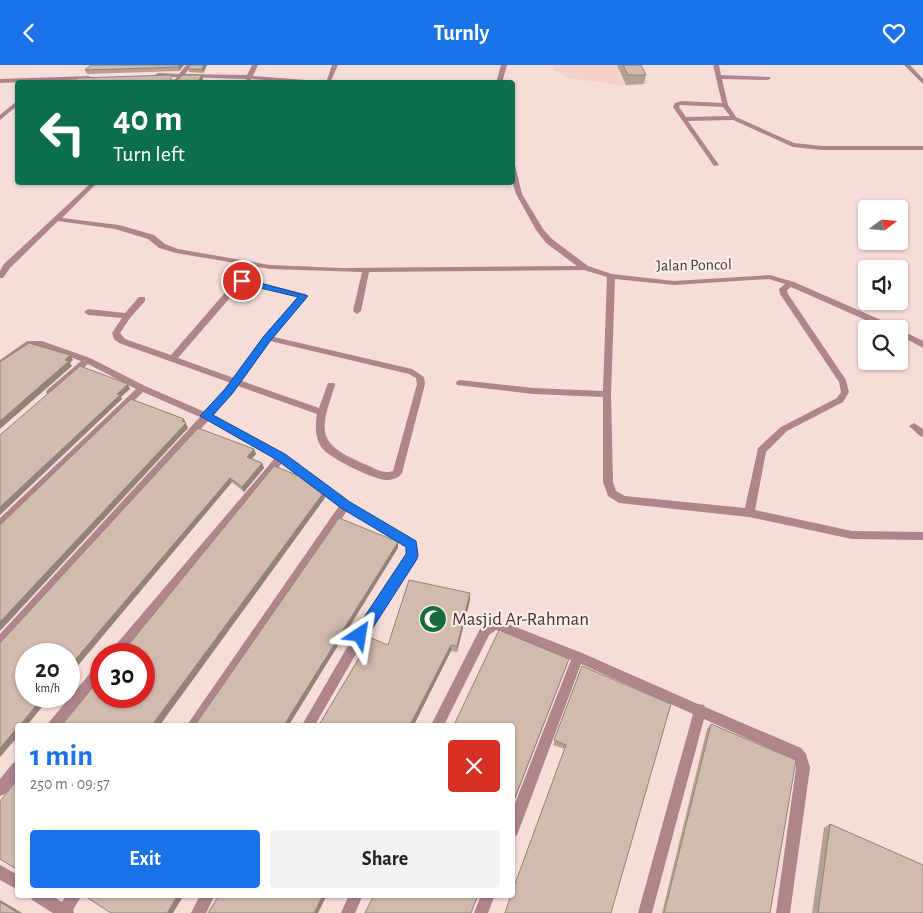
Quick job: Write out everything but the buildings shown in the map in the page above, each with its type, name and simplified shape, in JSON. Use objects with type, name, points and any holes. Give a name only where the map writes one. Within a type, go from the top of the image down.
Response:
[{"type":"street","points":[[178,80],[189,65]]},
{"type":"street","points":[[154,75],[248,80],[255,65]]},
{"type":"street","points":[[329,80],[335,65]]},
{"type":"street","points":[[499,80],[504,65]]},
{"type":"street","points":[[716,65],[725,105],[734,118]]},
{"type":"street","points":[[907,65],[923,82]]},
{"type":"street","points":[[63,80],[98,77]]},
{"type":"street","points":[[718,77],[768,78]]},
{"type":"street","points":[[0,81],[15,81]]},
{"type":"street","points":[[716,165],[676,107],[677,104],[725,105]]},
{"type":"street","points":[[0,118],[15,105]]},
{"type":"street","points":[[686,119],[734,118],[793,145],[808,148],[923,148]]},
{"type":"street","name":"Jalan Poncol","points":[[515,177],[519,194],[540,230],[549,241],[585,268],[611,276],[674,283],[770,277],[791,284],[873,320]]},
{"type":"street","points":[[0,276],[7,266],[92,185]]},
{"type":"street","points":[[58,219],[134,231],[151,237],[162,246],[176,251],[270,267],[366,269],[585,268]]},
{"type":"street","points":[[357,311],[366,269]]},
{"type":"street","points":[[611,276],[607,394],[608,482],[612,493],[623,500],[749,513],[852,535],[923,536]]},
{"type":"street","points":[[0,642],[229,392],[268,338],[304,296],[242,281],[238,283],[172,360]]},
{"type":"street","points":[[749,513],[761,451],[779,433],[840,400],[845,392],[843,382],[784,294],[783,289],[791,284]]},
{"type":"street","points":[[142,299],[127,316],[116,333],[117,337],[172,360],[320,411]]},
{"type":"street","points":[[88,312],[127,316]]},
{"type":"street","points":[[908,336],[923,345]]},
{"type":"street","points":[[268,338],[412,372],[420,377],[422,384],[397,473],[392,476],[383,476],[329,452],[320,437],[320,411],[331,385]]},
{"type":"street","points":[[0,364],[30,343],[42,344],[87,360],[142,388],[209,413],[281,457],[346,505],[412,545],[414,551],[360,635],[309,723]]},
{"type":"street","points":[[44,398],[87,360]]},
{"type":"street","points":[[460,383],[533,391],[607,394]]},
{"type":"street","points":[[0,524],[142,388]]},
{"type":"street","points":[[914,426],[923,434]]},
{"type":"street","points":[[123,643],[281,457]]},
{"type":"street","points":[[194,723],[346,505]]},
{"type":"street","points":[[439,723],[484,631],[489,626],[496,625],[578,657],[700,709],[796,753],[801,759],[803,768],[783,913]]},
{"type":"street","points":[[515,822],[578,657]]},
{"type":"street","points":[[56,723],[90,682]]},
{"type":"street","points":[[645,913],[700,709]]},
{"type":"street","points":[[0,789],[15,772]]},
{"type":"street","points":[[0,872],[15,881]]},
{"type":"street","points":[[42,898],[65,912],[73,898]]},
{"type":"street","points":[[198,913],[206,898]]},
{"type":"street","points":[[348,913],[355,898]]},
{"type":"street","points":[[481,913],[487,898]]},
{"type":"shaded area","points":[[552,65],[639,65],[649,84],[628,86],[569,78],[554,70]]},
{"type":"place","name":"Masjid Ar-Rahman","points":[[433,619]]},
{"type":"route","points":[[242,281],[304,296],[268,338],[229,392],[206,416],[281,457],[346,505],[412,545],[414,551],[360,635]]}]
